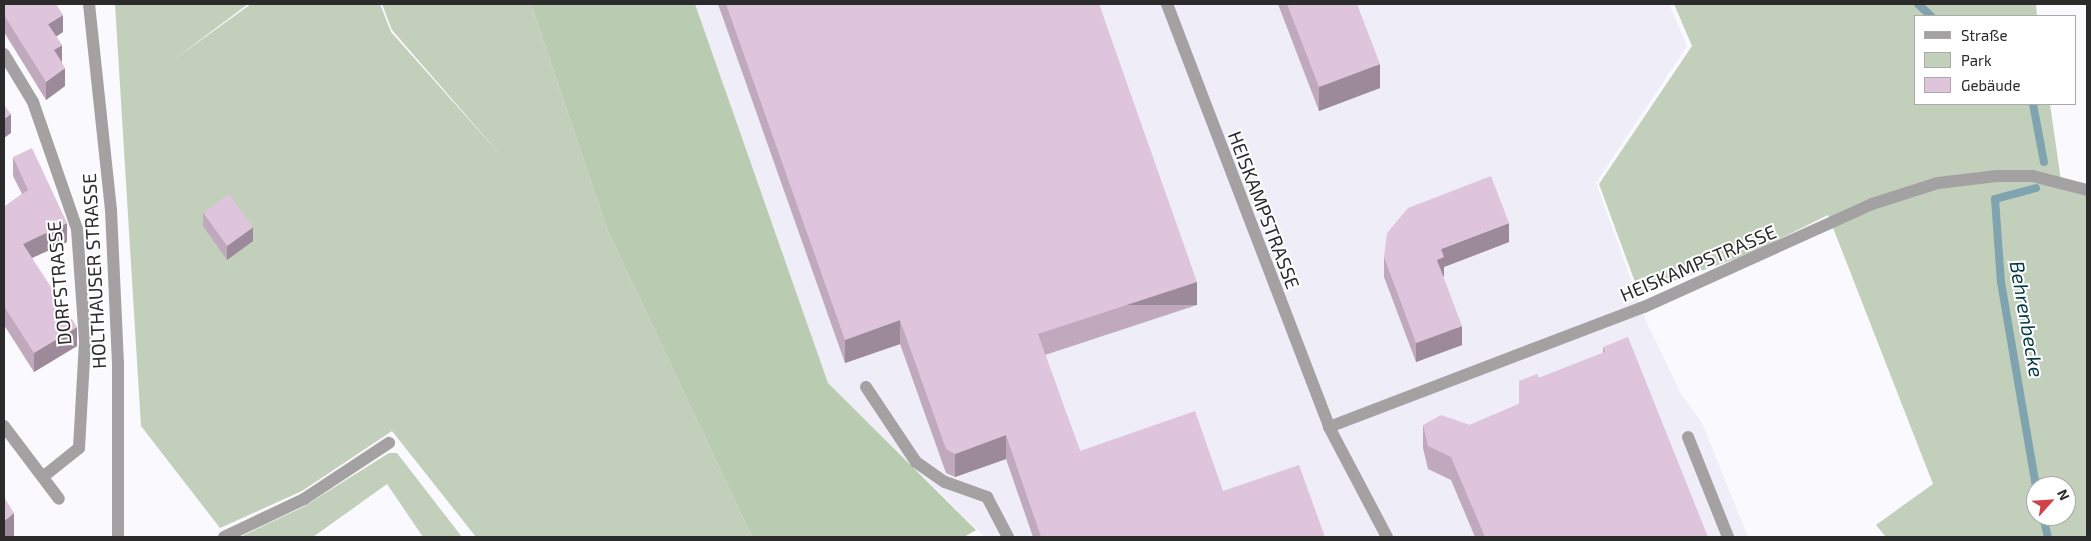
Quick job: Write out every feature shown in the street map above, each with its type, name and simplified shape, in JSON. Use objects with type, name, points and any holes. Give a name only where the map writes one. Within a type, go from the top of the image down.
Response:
[{"type":"street","name":"HOLTHAUSER STRASSE","points":[[89,4],[111,210],[118,363],[118,537]]},
{"type":"street","name":"HEISKAMPSTRASSE","points":[[1167,4],[1328,427],[1387,537]]},
{"type":"street","name":"DORFSTRASSE","points":[[4,54],[33,102],[77,228],[85,341],[79,448],[44,476]]},
{"type":"street","name":"HEISKAMPSTRASSE","points":[[1328,427],[1644,308],[1872,204],[1938,183],[1997,176],[2033,176],[2087,190]]},
{"type":"street","points":[[866,387],[916,462],[945,482],[987,497],[1008,537]]},
{"type":"street","points":[[4,426],[44,476],[59,499]]},
{"type":"street","points":[[1688,437],[1728,537]]},
{"type":"street","points":[[224,537],[304,499],[389,443]]},
{"type":"shaded area","points":[[695,4],[1669,4],[1687,46],[1596,183],[1646,321],[1681,394],[1702,423],[1748,537],[985,537],[828,383]]},
{"type":"green space","points":[[115,4],[248,4],[172,61],[251,4],[380,4],[391,32],[504,159],[392,30],[382,4],[531,4],[607,229],[752,537],[476,537],[392,431],[302,491],[220,528],[141,426]]},
{"type":"green space","points":[[531,4],[695,4],[828,383],[976,530],[964,537],[752,537],[607,229]]},
{"type":"green space","points":[[1674,4],[2036,4],[2037,15],[1914,15],[1914,105],[2050,105],[2062,188],[2087,196],[2087,537],[1886,537],[1876,525],[1933,484],[1828,215],[1749,254],[1639,293],[1599,184],[1692,46]]},
{"type":"green space","points":[[389,453],[397,453],[462,537],[423,537],[387,484],[313,537],[240,537],[303,507]]},
{"type":"building","points":[[4,4],[56,4],[63,15],[48,24],[62,45],[54,50],[65,68],[46,82],[4,15]]},
{"type":"building","points":[[726,4],[1099,4],[1197,282],[1038,334],[1080,451],[1195,411],[1223,491],[1299,465],[1325,537],[1041,537],[1006,435],[955,454],[946,449],[900,320],[845,340]]},
{"type":"building","points":[[1287,4],[1357,4],[1380,64],[1319,87]]},
{"type":"building","points":[[4,105],[11,114],[4,119]]},
{"type":"building","points":[[32,148],[67,223],[23,244],[77,327],[34,353],[4,306],[4,207],[28,190],[13,157]]},
{"type":"building","points":[[1491,176],[1509,223],[1441,249],[1444,257],[1437,260],[1462,326],[1416,343],[1384,257],[1387,233],[1408,208]]},
{"type":"building","points":[[229,194],[253,227],[227,246],[203,213]]},
{"type":"building","points":[[1628,337],[1708,537],[1485,537],[1451,457],[1428,446],[1423,425],[1441,415],[1470,425],[1519,404],[1519,381],[1537,374],[1539,378],[1605,352],[1603,347]]},
{"type":"building","points":[[4,497],[14,513],[4,521]]},
{"type":"waterway","name":"Behrenbecke","points":[[1918,4],[1930,15]]},
{"type":"waterway","name":"Behrenbecke","points":[[2033,105],[2044,162]]},
{"type":"waterway","name":"Behrenbecke","points":[[2034,476],[2001,282],[1995,199],[2036,188]]},
{"type":"waterway","name":"Behrenbecke","points":[[2045,526],[2048,537]]}]
